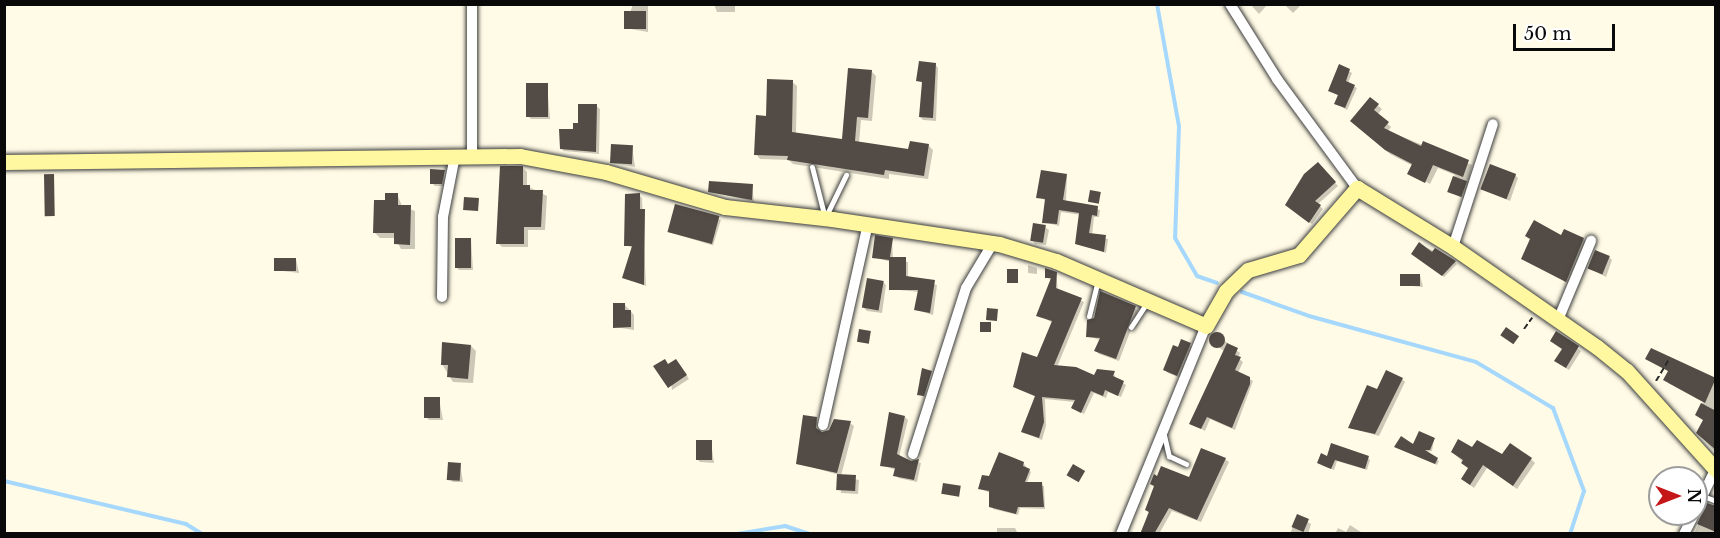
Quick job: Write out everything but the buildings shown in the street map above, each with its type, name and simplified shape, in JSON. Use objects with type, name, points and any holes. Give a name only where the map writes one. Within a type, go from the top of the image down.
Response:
[{"type":"street","points":[[472,4],[472,156]]},
{"type":"street","points":[[1230,4],[1277,79],[1358,188],[1453,247],[1597,347],[1647,393],[1715,470],[1708,485]]},
{"type":"street","points":[[1453,247],[1493,124]]},
{"type":"street","points":[[442,297],[443,217],[454,156]]},
{"type":"street","points":[[4,162],[520,156],[606,172],[724,207],[825,218],[993,243],[1098,279],[1148,301],[1209,321]]},
{"type":"street","points":[[1121,534],[1163,427],[1209,321],[1226,291],[1248,270],[1299,255],[1358,188]]},
{"type":"street","points":[[824,425],[868,224]]},
{"type":"street","points":[[1558,320],[1591,241]]},
{"type":"street","points":[[913,454],[963,298],[993,243]]},
{"type":"lane","points":[[812,166],[825,218]]},
{"type":"lane","points":[[825,218],[846,175]]},
{"type":"lane","points":[[1089,316],[1098,279]]},
{"type":"lane","points":[[1131,327],[1148,301]]},
{"type":"lane","points":[[1163,427],[1169,456],[1186,464]]},
{"type":"path","points":[[1647,393],[1670,358]]},
{"type":"waterway","points":[[1157,4],[1179,126],[1175,238],[1197,276],[1217,283]]},
{"type":"waterway","points":[[1242,292],[1309,316],[1476,362],[1553,408],[1584,491],[1570,534]]},
{"type":"waterway","points":[[4,481],[186,524],[202,534]]},
{"type":"waterway","points":[[737,534],[785,526],[809,534]]}]
